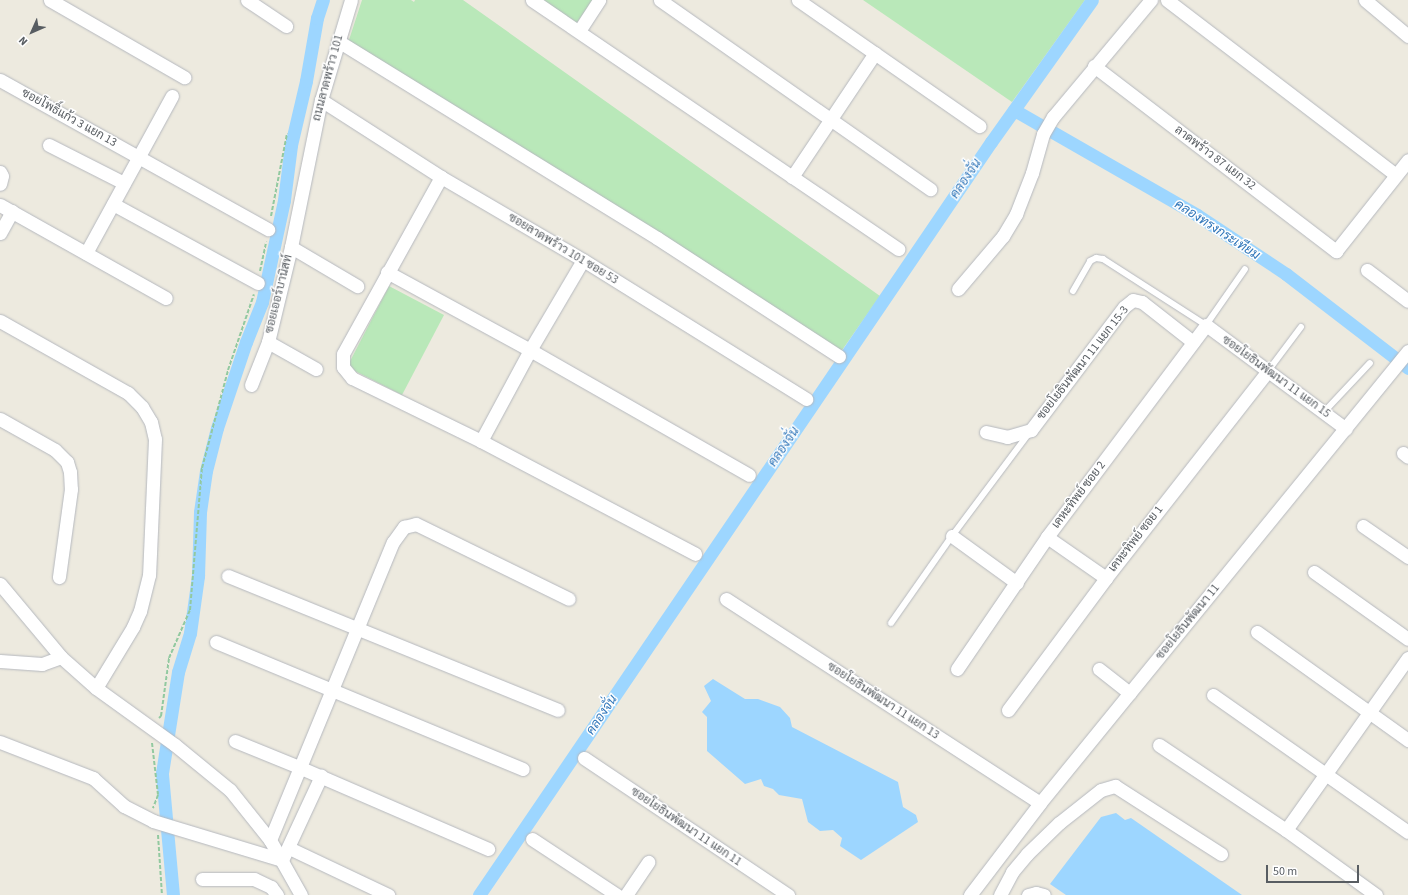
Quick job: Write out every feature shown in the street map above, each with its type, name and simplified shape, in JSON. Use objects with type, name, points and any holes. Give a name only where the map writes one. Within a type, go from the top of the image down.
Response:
[{"type":"street","points":[[50,0],[184,77]]},
{"type":"street","points":[[247,0],[286,26]]},
{"type":"street","name":"ถนนลาดพร้าว 101","points":[[309,158],[320,100],[351,0]]},
{"type":"street","points":[[532,0],[898,250]]},
{"type":"street","points":[[579,31],[599,0]]},
{"type":"street","points":[[660,0],[930,189]]},
{"type":"street","points":[[798,0],[979,126]]},
{"type":"street","points":[[958,289],[1003,236],[1016,214],[1032,173],[1046,130],[1094,66],[1150,0]]},
{"type":"street","points":[[1166,0],[1396,175],[1408,160]]},
{"type":"street","points":[[1365,0],[1408,36]]},
{"type":"street","points":[[338,41],[657,238],[839,356]]},
{"type":"street","points":[[792,177],[875,53]]},
{"type":"street","name":"ลาดพร้าว 87 แยก 32","points":[[1094,66],[1336,251],[1396,175]]},
{"type":"street","name":"ซอยโพธิ์แก้ว 3 แยก 13","points":[[0,80],[268,229]]},
{"type":"street","points":[[86,253],[172,96]]},
{"type":"street","name":"ซอยลาดพร้าว 101 ซอย 53","points":[[320,100],[441,177],[583,260],[806,399]]},
{"type":"street","points":[[49,145],[124,183]]},
{"type":"street","name":"ซอยเออร์บานิสท์","points":[[252,385],[268,342],[291,247],[309,158]]},
{"type":"street","points":[[0,172],[2,176],[0,184]]},
{"type":"street","points":[[441,177],[343,354],[343,367],[352,378],[480,441],[695,554]]},
{"type":"street","points":[[113,204],[258,283]]},
{"type":"street","points":[[0,205],[166,298]]},
{"type":"street","points":[[0,233],[12,211]]},
{"type":"street","name":"ซอยเออร์บานิสท์","points":[[291,247],[357,286]]},
{"type":"street","points":[[480,441],[530,350],[583,260]]},
{"type":"street","points":[[1367,270],[1408,301]]},
{"type":"street","points":[[388,272],[530,350],[749,474]]},
{"type":"street","name":"ซอยโยธินพัฒนา 11 แยก 15-3","points":[[986,432],[1007,436],[1031,430],[1124,307],[1133,300],[1142,302],[1194,342]]},
{"type":"street","points":[[0,321],[128,393],[142,407],[151,422],[155,439],[149,575],[140,611],[133,627],[96,688]]},
{"type":"street","name":"เคหะทิพย์ ซอย 2","points":[[957,669],[1047,537],[1206,325]]},
{"type":"street","name":"ซอยโยธินพัฒนา 11 แยก 15","points":[[1206,325],[1346,429]]},
{"type":"street","name":"ซอยเออร์บานิสท์","points":[[268,342],[316,369]]},
{"type":"street","name":"ซอยโยธินพัฒนา 11","points":[[970,895],[1040,803],[1346,429],[1406,353]]},
{"type":"street","name":"เคหะทิพย์ ซอย 1","points":[[1008,710],[1106,578],[1268,370]]},
{"type":"street","points":[[0,419],[55,450],[67,462],[70,472],[71,488],[59,577]]},
{"type":"street","points":[[270,840],[334,690],[393,542],[404,527],[410,524],[416,524],[568,599]]},
{"type":"street","points":[[1363,526],[1408,557]]},
{"type":"street","points":[[952,536],[1017,583]]},
{"type":"street","points":[[1047,537],[1106,578]]},
{"type":"street","points":[[1314,572],[1408,640]]},
{"type":"street","points":[[228,576],[558,710]]},
{"type":"street","points":[[0,584],[61,657],[96,688],[175,745],[230,790],[270,840],[301,895]]},
{"type":"street","name":"ซอยโยธินพัฒนา 11 แยก 13","points":[[726,599],[1040,803]]},
{"type":"street","points":[[1257,632],[1408,740]]},
{"type":"street","points":[[216,642],[524,769]]},
{"type":"street","points":[[0,661],[42,664],[61,657]]},
{"type":"street","points":[[1286,830],[1408,658]]},
{"type":"street","points":[[1099,669],[1130,693]]},
{"type":"street","points":[[1213,695],[1408,832]]},
{"type":"street","points":[[235,741],[321,776],[488,849]]},
{"type":"street","points":[[0,742],[93,778],[124,806],[153,821],[282,860]]},
{"type":"street","points":[[1159,745],[1286,830],[1376,895]]},
{"type":"street","name":"ซอยโยธินพัฒนา 11 แยก 11","points":[[584,758],[788,895]]},
{"type":"street","points":[[282,860],[289,848],[321,776]]},
{"type":"street","points":[[1000,895],[1012,872],[1027,854],[1054,828],[1101,790],[1115,786],[1221,854]]},
{"type":"street","points":[[532,840],[617,895]]},
{"type":"street","points":[[289,848],[388,895]]},
{"type":"street","points":[[626,895],[648,862]]},
{"type":"street","points":[[202,880],[254,879],[271,887],[277,895]]},
{"type":"street","points":[[1028,895],[1036,892],[1044,895]]},
{"type":"lane","points":[[1073,291],[1090,261],[1096,258],[1103,259],[1206,325],[1245,269]]},
{"type":"lane","points":[[1268,370],[1301,327]]},
{"type":"lane","points":[[1324,412],[1370,363]]},
{"type":"lane","points":[[891,623],[952,536],[1031,430]]},
{"type":"path","points":[[152,729],[161,716],[169,658],[190,610],[202,468],[228,370],[258,283],[287,134]]},
{"type":"green space","points":[[362,0],[411,0],[414,2],[415,0],[463,0],[880,296],[840,353],[348,43]]},
{"type":"green space","points":[[541,0],[593,0],[576,24]]},
{"type":"green space","points":[[863,0],[1085,0],[1012,102]]},
{"type":"green space","points":[[389,286],[444,315],[402,395],[347,367]]},
{"type":"water","points":[[713,679],[745,699],[758,699],[780,707],[790,718],[792,727],[898,782],[903,807],[916,815],[918,822],[861,860],[840,846],[842,838],[833,830],[820,831],[808,822],[802,799],[779,795],[773,789],[764,786],[761,779],[745,784],[707,751],[707,717],[702,712],[711,701],[704,686]]},
{"type":"water","points":[[1116,813],[1125,820],[1131,818],[1242,895],[1066,895],[1050,884],[1101,817]]},
{"type":"waterway","points":[[173,895],[162,773],[178,672],[190,633],[198,576],[200,512],[206,471],[217,428],[246,342],[262,302],[284,200],[291,145],[306,81],[317,18],[323,0]]},
{"type":"waterway","name":"คลองจั่น","points":[[479,895],[991,142],[1092,0]]},
{"type":"waterway","name":"คลองทรงกระเทียม","points":[[1014,110],[1197,215],[1286,274],[1408,368]]}]
